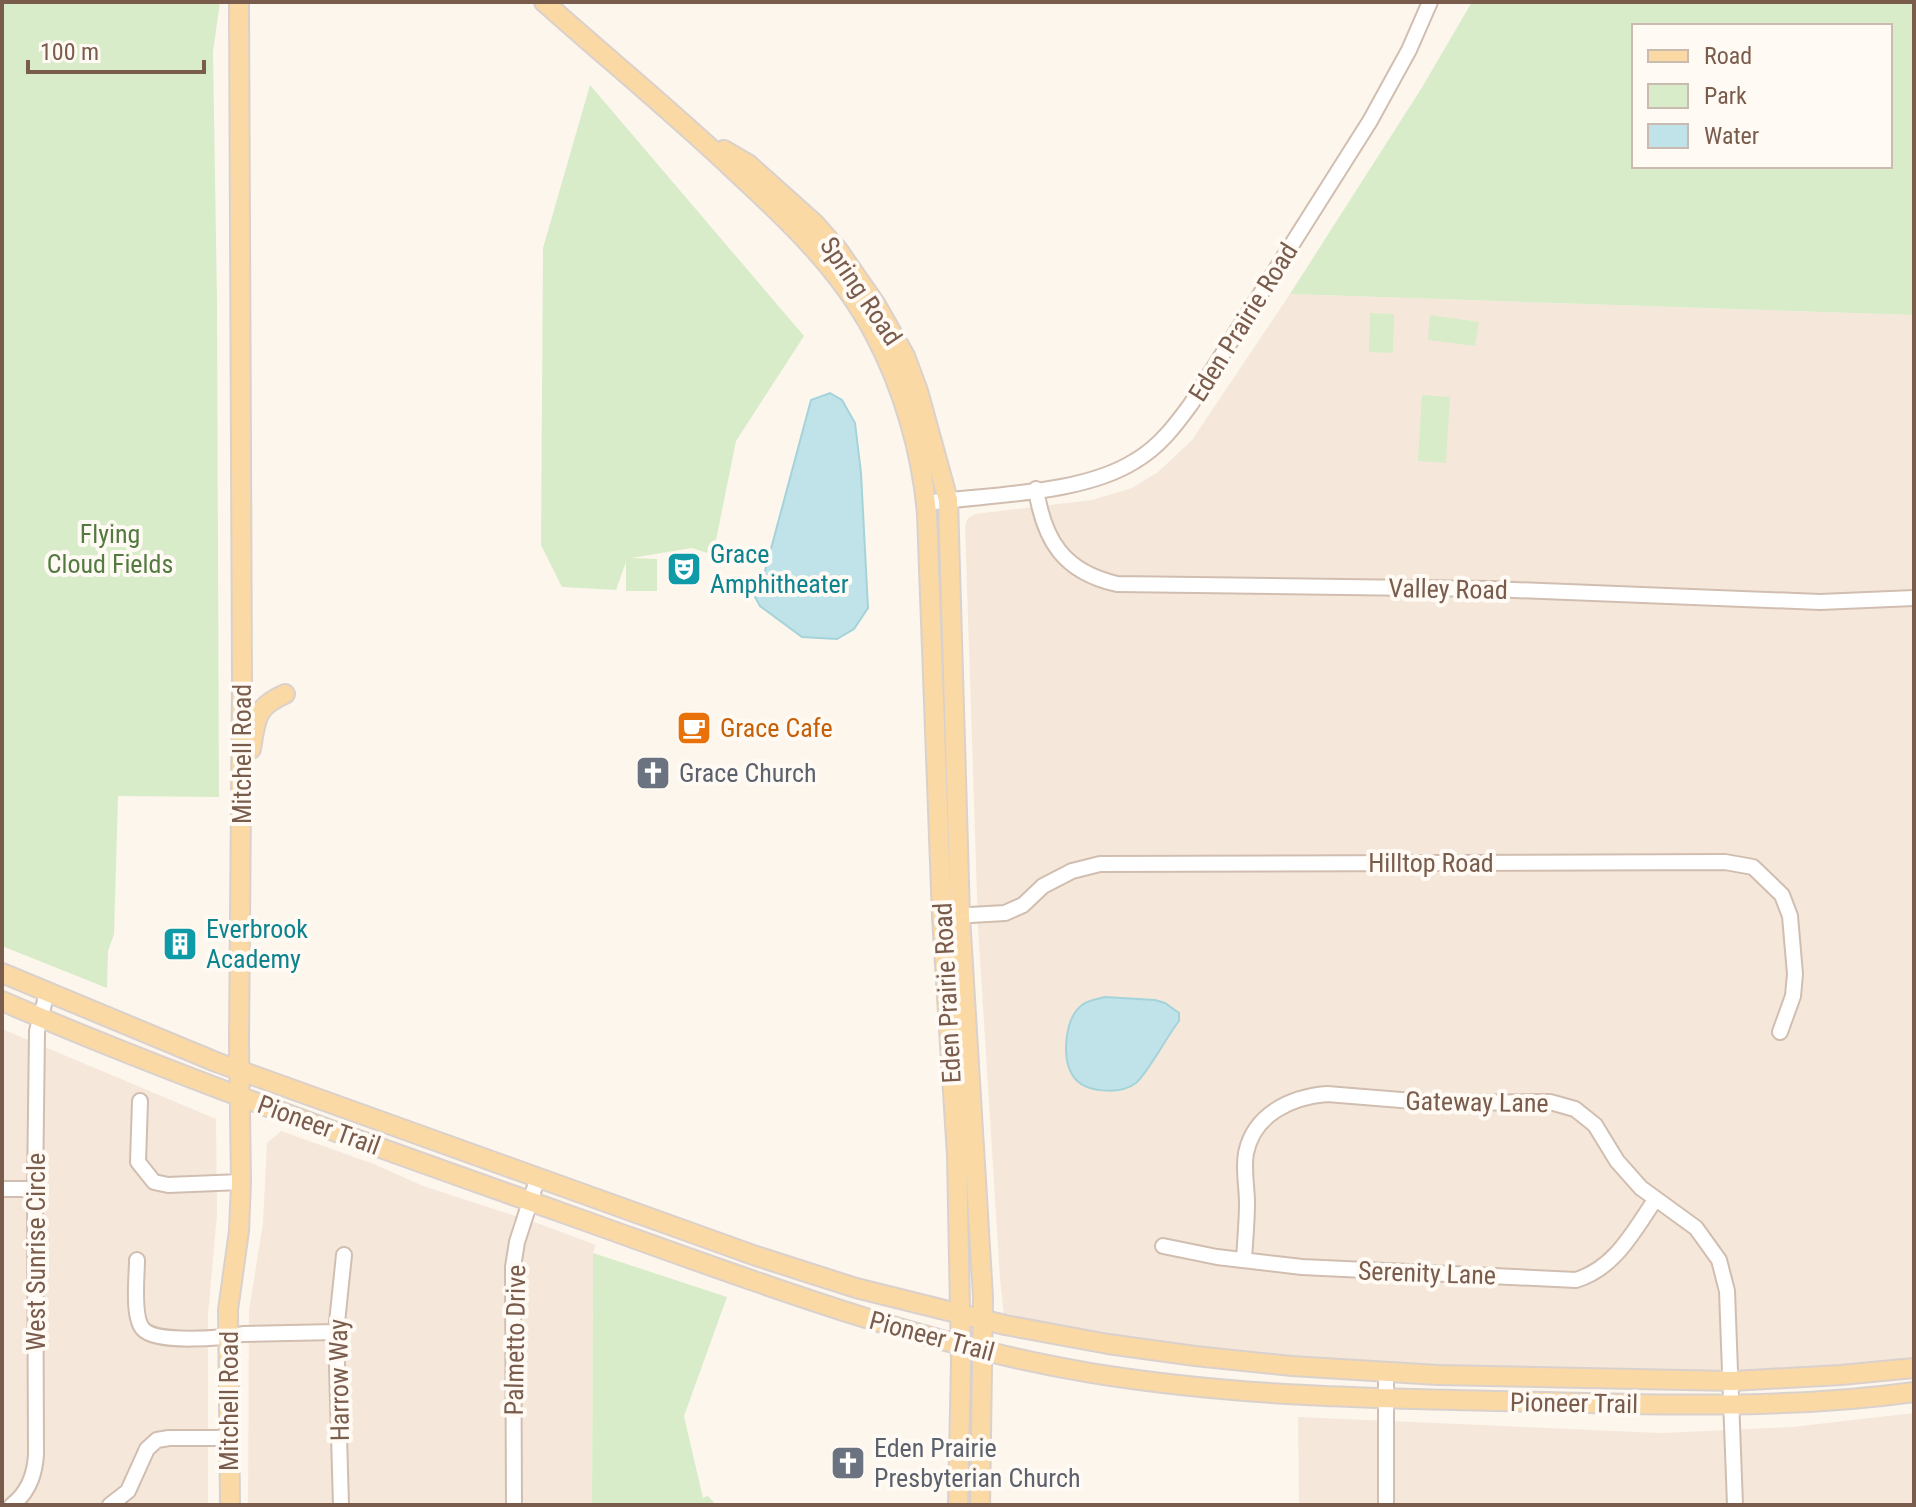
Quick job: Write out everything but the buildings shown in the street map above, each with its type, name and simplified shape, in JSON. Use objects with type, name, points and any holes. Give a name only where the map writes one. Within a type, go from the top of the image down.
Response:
[{"type":"main road","name":"Mitchell Road","points":[[230,1505],[228,1310],[239,1231],[241,1182],[239,1069],[243,791],[239,2]]},
{"type":"main road","name":"Spring Road","points":[[544,2],[698,134],[799,231],[842,283],[875,334],[909,422],[927,503]]},
{"type":"main road","name":"Spring Road","points":[[698,134],[748,164],[789,200],[830,242],[858,278],[905,356],[927,419],[948,500]]},
{"type":"main road","name":"Eden Prairie Road","points":[[948,500],[951,916],[960,1314],[958,1505]]},
{"type":"main road","name":"Eden Prairie Road","points":[[927,503],[951,916],[977,1156],[984,1320],[980,1505]]},
{"type":"main road","points":[[243,791],[257,714],[273,699],[285,694]]},
{"type":"main road","name":"Pioneer Trail","points":[[2,973],[153,1038],[808,1273],[984,1320],[1108,1344],[1195,1356],[1386,1372],[1732,1381],[1914,1368]]},
{"type":"main road","name":"Pioneer Trail","points":[[2,1001],[241,1097],[803,1299],[903,1331],[1088,1372],[1181,1386],[1265,1394],[1386,1399],[1732,1406],[1914,1392]]},
{"type":"street","name":"Eden Prairie Road","points":[[927,503],[1080,484],[1136,460],[1172,429],[1370,121],[1403,62],[1430,2]]},
{"type":"street","name":"Valley Road","points":[[1036,489],[1040,511],[1053,544],[1075,567],[1094,579],[1117,584],[1491,589],[1820,602],[1914,598]]},
{"type":"street","name":"Hilltop Road","points":[[951,916],[1005,913],[1023,905],[1043,886],[1072,871],[1100,864],[1725,862],[1753,867],[1782,895],[1790,916],[1795,974],[1793,996],[1780,1032]]},
{"type":"street","name":"West Sunrise Circle","points":[[12,1505],[28,1486],[35,1471],[37,1031],[47,993]]},
{"type":"street","name":"Gateway Lane","points":[[1244,1260],[1245,1168],[1250,1142],[1264,1119],[1279,1107],[1311,1095],[1327,1094],[1438,1103],[1561,1104],[1587,1117],[1628,1175],[1655,1200],[1696,1228],[1719,1260],[1727,1291],[1735,1505]]},
{"type":"street","points":[[140,1101],[138,1162],[154,1182],[168,1185],[241,1182]]},
{"type":"street","name":"Palmetto Drive","points":[[514,1505],[512,1279],[517,1242],[538,1177]]},
{"type":"street","points":[[2,1189],[35,1189]]},
{"type":"street","name":"Serenity Lane","points":[[1163,1246],[1302,1267],[1576,1280],[1599,1270],[1616,1255],[1655,1200]]},
{"type":"street","name":"Harrow Way","points":[[341,1505],[336,1332],[344,1255]]},
{"type":"street","points":[[137,1260],[137,1313],[143,1329],[165,1338],[336,1332]]},
{"type":"street","points":[[1386,1372],[1386,1505]]},
{"type":"street","points":[[110,1505],[128,1491],[147,1449],[157,1440],[229,1438]]},
{"type":"shaded area","points":[[1290,294],[1914,315],[1914,1368],[1863,1374],[1386,1372],[1005,1325],[978,926],[965,525],[968,518],[975,514],[1092,500],[1132,488],[1158,472],[1192,440]]},
{"type":"shaded area","points":[[2,1029],[216,1119],[217,1214],[208,1316],[208,1505],[2,1505]]},
{"type":"shaded area","points":[[281,1131],[374,1164],[423,1186],[596,1245],[593,1253],[592,1505],[248,1505],[249,1310],[263,1223],[267,1143]]},
{"type":"shaded area","points":[[1914,1413],[1914,1505],[1299,1505],[1298,1417],[1662,1433],[1792,1427]]},
{"type":"green space","name":"Flying Cloud Fields","points":[[2,2],[220,2],[213,52],[219,797],[118,796],[114,934],[108,951],[107,988],[2,946]]},
{"type":"green space","points":[[1472,2],[1914,2],[1914,315],[1290,294],[1421,89]]},
{"type":"green space","points":[[590,85],[804,336],[736,441],[713,555],[692,548],[631,558],[657,559],[657,591],[626,591],[626,562],[616,590],[562,587],[541,545],[543,248]]},
{"type":"green space","points":[[1370,313],[1394,314],[1393,353],[1369,352]]},
{"type":"green space","points":[[1430,315],[1479,322],[1475,346],[1428,340]]},
{"type":"green space","points":[[1422,395],[1450,397],[1446,463],[1418,461]]},
{"type":"green space","points":[[593,1253],[727,1297],[684,1416],[703,1498],[708,1496],[716,1505],[592,1505]]},
{"type":"water","points":[[830,393],[842,400],[855,423],[861,473],[868,608],[854,629],[837,639],[802,637],[760,606],[755,597],[765,571],[811,400]]},
{"type":"water","points":[[1105,997],[1155,1000],[1179,1013],[1179,1021],[1141,1078],[1129,1087],[1112,1091],[1094,1089],[1078,1082],[1069,1068],[1066,1049],[1069,1028],[1076,1011],[1087,1002]]},
{"type":"place","name":"Grace Amphitheater","points":[[684,569]]},
{"type":"place","name":"Grace Cafe","points":[[694,728]]},
{"type":"place","name":"Grace Church","points":[[653,773]]},
{"type":"place","name":"Everbrook Academy","points":[[180,944]]},
{"type":"place","name":"Eden Prairie Presbyterian Church","points":[[848,1463]]}]
